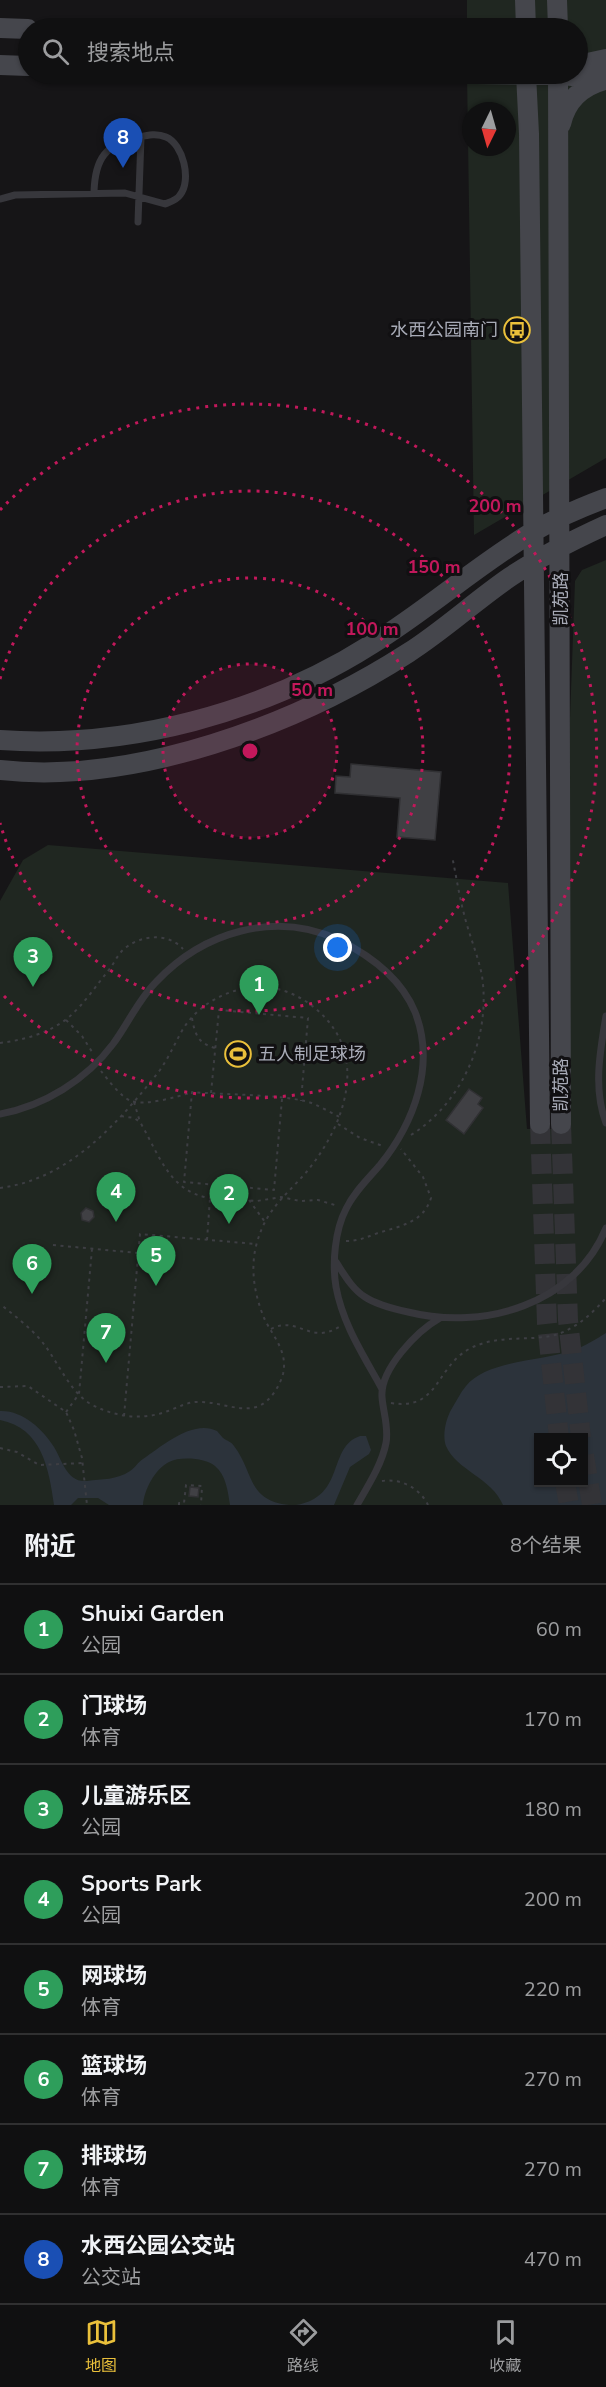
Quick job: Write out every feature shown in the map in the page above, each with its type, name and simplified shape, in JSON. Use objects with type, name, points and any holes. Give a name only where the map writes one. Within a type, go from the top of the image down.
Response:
[{"type":"main road","points":[[525,0],[526,18]]},
{"type":"main road","points":[[557,0],[558,18]]},
{"type":"main road","points":[[0,28],[18,29]]},
{"type":"main road","points":[[588,57],[606,58]]},
{"type":"main road","points":[[588,62],[606,58]]},
{"type":"main road","points":[[0,65],[18,66]]},
{"type":"main road","points":[[588,77],[606,79]]},
{"type":"main road","points":[[558,136],[567,108],[576,95],[588,86],[606,79]]},
{"type":"main road","name":"凯苑路","points":[[526,84],[533,483],[537,540],[540,1124]]},
{"type":"main road","points":[[529,134],[538,107],[553,84]]},
{"type":"main road","name":"凯苑路","points":[[559,84],[561,1124]]},
{"type":"main road","points":[[537,540],[559,471]]},
{"type":"main road","points":[[4,739],[55,742],[129,734],[214,715],[285,690],[372,645],[494,557],[519,529],[528,507],[533,483]]},
{"type":"main road","points":[[3,769],[88,770],[133,762],[176,754],[232,738],[284,719],[372,676],[454,621],[509,578],[537,540],[560,517],[606,498]]},
{"type":"main road","points":[[494,557],[537,540],[560,546],[606,525]]},
{"type":"lane","points":[[0,199],[15,195],[94,192],[125,193],[165,204],[179,197],[184,183],[181,154],[172,140],[164,135],[141,137],[116,145],[102,157],[95,176],[94,192]]},
{"type":"lane","points":[[138,222],[141,137]]},
{"type":"lane","points":[[0,1113],[41,1102],[63,1089],[97,1061],[113,1044],[155,983],[188,954],[236,932],[255,928],[298,927],[336,939],[357,949],[390,974],[412,1004],[419,1022],[423,1062],[417,1099],[406,1128],[397,1143],[360,1187],[346,1209],[337,1241],[336,1286],[346,1321],[382,1389],[387,1428],[387,1441],[383,1455],[357,1505]]},
{"type":"lane","points":[[606,1016],[599,1070],[600,1095],[606,1123]]},
{"type":"lane","points":[[336,1262],[356,1290],[365,1297],[398,1310],[440,1318],[510,1311],[544,1297],[564,1285],[592,1255],[606,1228]]},
{"type":"lane","points":[[382,1389],[407,1344],[419,1332],[440,1318]]},
{"type":"path","points":[[337,1241],[356,1241],[408,1225],[429,1205],[431,1198],[423,1177],[397,1143],[429,1123],[446,1105],[468,1071],[480,1032],[484,993],[482,974],[464,914],[452,856]]},
{"type":"path","points":[[0,1043],[45,1032],[66,1020],[109,971],[122,951],[132,942],[153,936],[167,938],[179,944],[188,954]]},
{"type":"path","points":[[0,1188],[32,1182],[92,1144],[134,1102],[170,1054],[183,1029],[192,1018],[222,996],[250,988],[272,988],[296,995],[312,1005],[332,1025],[343,1044],[348,1078],[347,1091],[337,1124],[316,1159],[281,1197],[265,1222],[257,1244],[253,1268],[258,1301],[283,1352],[283,1372],[269,1399],[261,1405],[239,1407],[200,1401],[158,1414],[137,1417],[124,1416],[90,1404],[79,1394],[44,1343],[0,1304]]},
{"type":"path","points":[[211,1094],[219,1010],[308,1018],[301,1101]]},
{"type":"path","points":[[192,1018],[196,1036],[201,1042],[215,1048]]},
{"type":"path","points":[[66,1020],[82,1035],[102,1072],[134,1102],[140,1122],[178,1185],[193,1194],[210,1198],[264,1200],[281,1197],[300,1201],[318,1200],[346,1209]]},
{"type":"path","points":[[134,1102],[170,1099],[192,1092],[301,1101],[340,1117]]},
{"type":"path","points":[[192,1092],[184,1182],[274,1190],[282,1099]]},
{"type":"path","points":[[121,1116],[134,1118],[140,1122]]},
{"type":"path","points":[[337,1124],[360,1138],[391,1150]]},
{"type":"path","points":[[207,1240],[210,1198]]},
{"type":"path","points":[[249,1200],[265,1222]]},
{"type":"path","points":[[124,1416],[140,1234],[257,1244]]},
{"type":"path","points":[[53,1245],[138,1253]]},
{"type":"path","points":[[66,1412],[79,1394],[92,1249]]},
{"type":"path","points":[[382,1402],[407,1405],[419,1402],[428,1396],[458,1356],[469,1349],[499,1339],[544,1337],[557,1334],[587,1318],[606,1298]]},
{"type":"path","points":[[270,1329],[289,1325],[321,1334],[338,1329],[346,1321]]},
{"type":"path","points":[[0,1387],[28,1386],[66,1412],[74,1430],[83,1463],[87,1504]]},
{"type":"path","points":[[0,1448],[17,1452],[44,1466],[83,1463]]},
{"type":"path","points":[[370,1480],[403,1482],[419,1492],[428,1505]]},
{"type":"path","points":[[179,1505],[179,1503],[184,1503],[186,1485],[202,1486],[201,1505]]},
{"type":"shaded area","points":[[467,0],[606,0],[606,458],[474,535],[468,156],[516,156],[516,102],[467,102],[467,84],[588,84],[588,18],[467,18]]},
{"type":"shaded area","points":[[606,560],[606,1505],[0,1505],[0,901],[23,860],[48,845],[508,883],[527,1129],[569,1129],[569,745],[575,581],[582,570]]},
{"type":"shaded area","points":[[606,1333],[606,1505],[503,1505],[491,1488],[458,1462],[446,1446],[444,1437],[449,1414],[466,1386],[475,1377],[501,1366],[562,1354]]},
{"type":"shaded area","points":[[0,1411],[24,1417],[38,1427],[54,1447],[66,1470],[80,1481],[109,1479],[125,1474],[159,1447],[178,1436],[198,1428],[208,1428],[217,1431],[233,1445],[258,1491],[266,1498],[289,1505],[230,1505],[226,1484],[219,1470],[206,1461],[186,1459],[169,1462],[159,1470],[148,1487],[143,1505],[109,1505],[98,1498],[78,1498],[71,1505],[54,1505],[46,1464],[41,1452],[25,1432],[14,1424],[0,1420]]},
{"type":"shaded area","points":[[360,1436],[366,1436],[371,1450],[369,1454],[350,1467],[334,1505],[296,1505],[312,1500],[322,1492],[330,1483],[343,1450]]},
{"type":"building","points":[[351,764],[441,772],[435,840],[397,837],[400,798],[335,793],[336,776],[350,777]]},
{"type":"building","points":[[469,1089],[482,1098],[478,1104],[483,1108],[464,1134],[446,1120]]},
{"type":"building","points":[[86,1208],[93,1211],[94,1217],[89,1222],[82,1220],[81,1213]]},
{"type":"building","points":[[190,1487],[199,1488],[198,1497],[189,1496]]},
{"type":"tunnel","points":[[540,1124],[547,1323],[558,1433]]},
{"type":"tunnel","points":[[561,1124],[568,1320],[580,1433]]},
{"type":"tunnel","points":[[588,1480],[592,1505]]},
{"type":"tunnel","points":[[566,1487],[569,1505]]},
{"type":"place","name":"水西公园公交站","points":[[123,168]]},
{"type":"place","name":"水西公园南门","points":[[517,330]]},
{"type":"place","name":"儿童游乐区","points":[[33,987]]},
{"type":"place","name":"Shuixi Garden","points":[[259,1015]]},
{"type":"place","name":"五人制足球场","points":[[238,1054]]},
{"type":"place","name":"Sports Park","points":[[116,1222]]},
{"type":"place","name":"‌门球场‌","points":[[229,1224]]},
{"type":"place","name":"网球场","points":[[156,1286]]},
{"type":"place","name":"篮球场","points":[[32,1294]]},
{"type":"place","name":"排球场","points":[[106,1363]]}]
